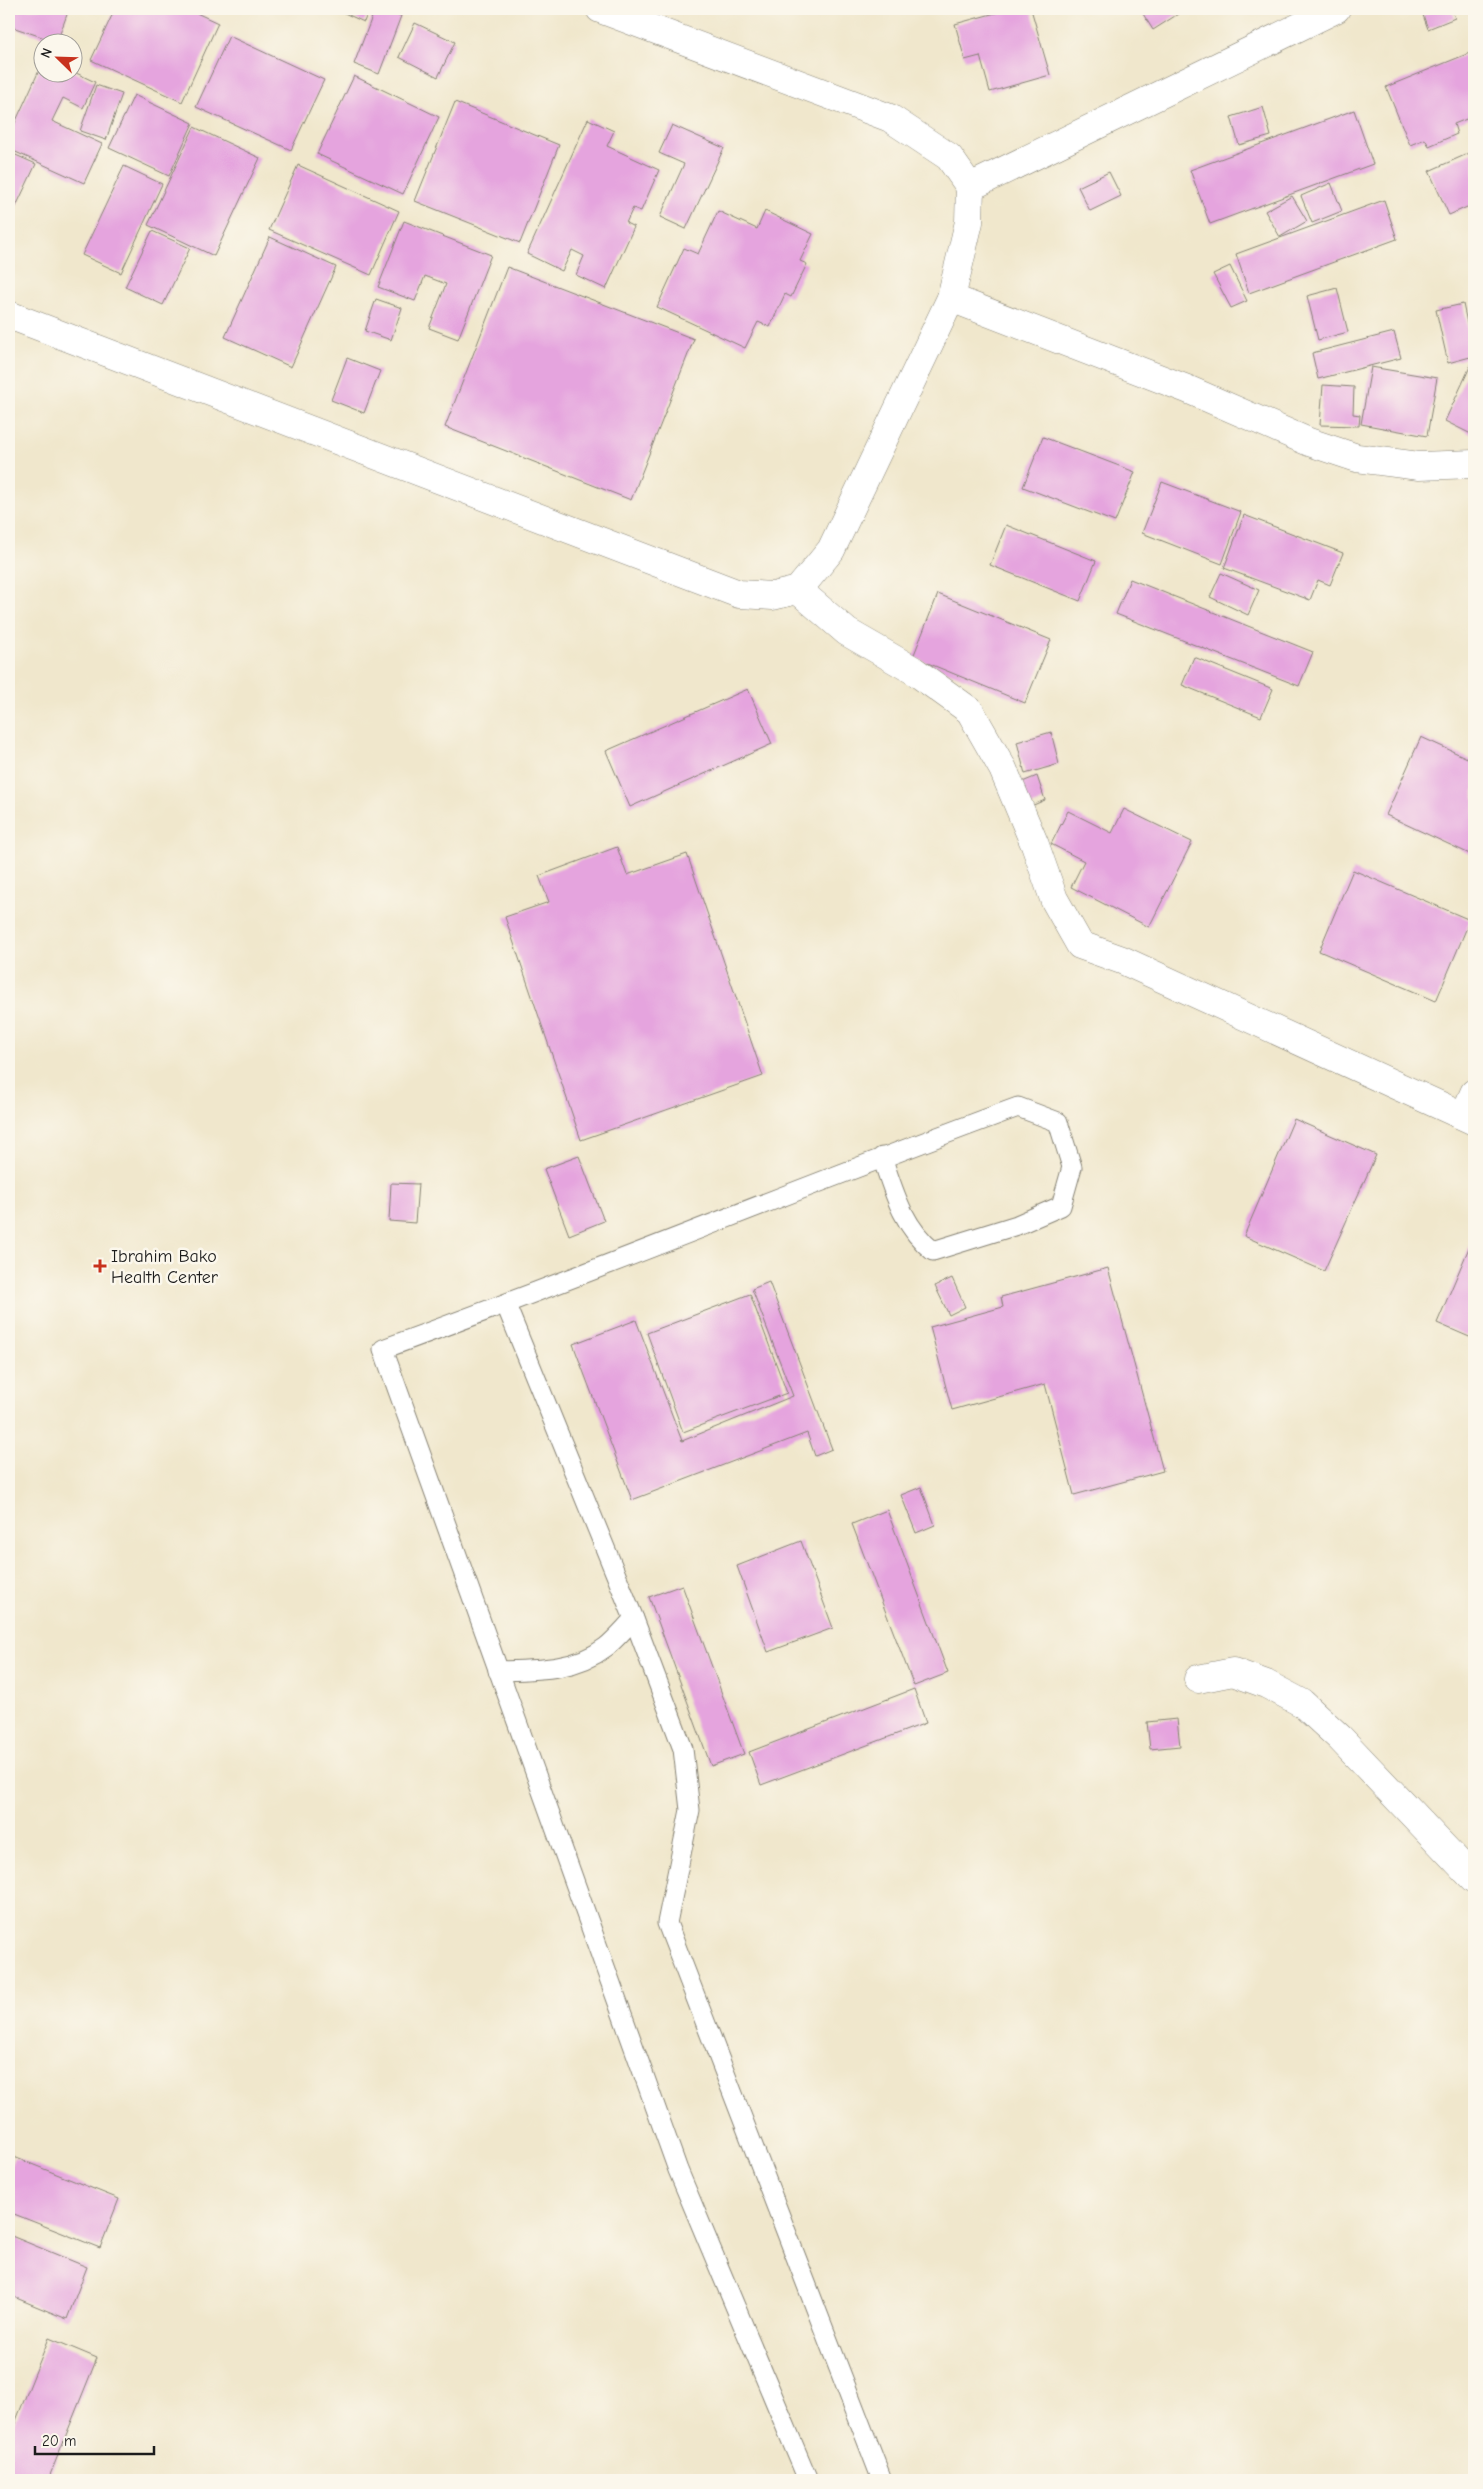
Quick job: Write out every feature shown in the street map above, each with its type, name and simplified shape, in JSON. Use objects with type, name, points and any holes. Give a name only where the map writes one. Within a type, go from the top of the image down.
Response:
[{"type":"street","points":[[9,315],[739,594],[773,596],[798,590],[830,550],[951,298],[969,222],[970,187],[949,157],[890,118],[600,9]]},
{"type":"street","points":[[970,187],[1336,9]]},
{"type":"street","points":[[951,298],[1187,389],[1309,442],[1347,455],[1419,466],[1474,464]]},
{"type":"street","points":[[798,590],[846,632],[913,670],[970,711],[1003,769],[1035,845],[1054,899],[1080,945],[1122,960],[1471,1110]]},
{"type":"street","points":[[1198,1680],[1233,1672],[1266,1684],[1302,1703],[1340,1738],[1474,1879]]},
{"type":"lane","points":[[808,2480],[678,2170],[383,1350],[506,1305],[882,1157],[1018,1108],[1058,1122],[1072,1167],[1062,1206],[1017,1225],[934,1251],[920,1240],[903,1216],[882,1157]]},
{"type":"lane","points":[[506,1305],[634,1619],[683,1748],[690,1810],[667,1923],[882,2480]]},
{"type":"lane","points":[[498,1671],[548,1670],[576,1662],[605,1647],[634,1619]]},
{"type":"building","points":[[9,9],[69,9],[61,32],[32,32],[32,34],[9,26]]},
{"type":"building","points":[[115,9],[188,9],[218,23],[182,102],[91,60]]},
{"type":"building","points":[[341,9],[369,9],[364,22],[340,11]]},
{"type":"building","points":[[375,9],[383,9],[401,16],[379,74],[354,64]]},
{"type":"building","points":[[1010,9],[1031,9],[1050,75],[990,92],[980,56],[965,60],[955,24]]},
{"type":"building","points":[[1140,9],[1186,9],[1153,30]]},
{"type":"building","points":[[1439,9],[1451,9],[1455,18],[1428,29],[1423,15]]},
{"type":"building","points":[[415,23],[455,42],[438,77],[399,57]]},
{"type":"building","points":[[229,36],[324,80],[291,150],[196,107]]},
{"type":"building","points":[[1472,52],[1474,57],[1474,116],[1454,124],[1457,134],[1429,146],[1425,139],[1410,145],[1386,87]]},
{"type":"building","points":[[82,76],[95,82],[83,108],[63,98],[52,121],[102,144],[84,183],[9,149],[9,136],[34,82],[82,82]]},
{"type":"building","points":[[354,76],[439,117],[403,194],[317,154]]},
{"type":"building","points":[[96,85],[122,94],[106,140],[80,131]]},
{"type":"building","points":[[134,95],[193,123],[169,176],[109,148]]},
{"type":"building","points":[[455,102],[559,145],[520,243],[415,201]]},
{"type":"building","points":[[1263,107],[1271,136],[1239,145],[1231,117]]},
{"type":"building","points":[[1354,110],[1373,164],[1210,224],[1190,170]]},
{"type":"building","points":[[588,119],[614,131],[607,146],[659,170],[641,211],[633,208],[626,223],[634,227],[606,289],[576,275],[584,256],[572,250],[562,271],[527,254]]},
{"type":"building","points":[[672,125],[724,148],[686,229],[660,217],[684,164],[659,153]]},
{"type":"building","points":[[194,127],[260,158],[214,256],[148,225]]},
{"type":"building","points":[[1474,151],[1474,204],[1449,215],[1429,171]]},
{"type":"building","points":[[9,152],[36,164],[11,217],[9,216]]},
{"type":"building","points":[[298,165],[399,211],[371,275],[269,230]]},
{"type":"building","points":[[124,166],[162,184],[121,273],[82,255]]},
{"type":"building","points":[[1109,172],[1121,196],[1090,211],[1078,187]]},
{"type":"building","points":[[1331,183],[1342,211],[1312,223],[1301,196]]},
{"type":"building","points":[[1292,196],[1307,221],[1280,237],[1265,211]]},
{"type":"building","points":[[1384,200],[1397,239],[1249,293],[1236,254]]},
{"type":"building","points":[[718,211],[757,229],[765,211],[813,234],[800,261],[807,264],[791,297],[785,294],[770,327],[758,322],[745,348],[657,307],[684,248],[698,254]]},
{"type":"building","points":[[404,221],[491,255],[458,339],[429,328],[446,284],[425,276],[415,301],[378,287]]},
{"type":"building","points":[[152,231],[190,248],[163,305],[125,287]]},
{"type":"building","points":[[270,237],[336,267],[291,367],[225,337]]},
{"type":"building","points":[[1230,266],[1247,301],[1231,308],[1213,274]]},
{"type":"building","points":[[507,267],[694,339],[631,500],[445,427]]},
{"type":"building","points":[[1337,288],[1348,332],[1318,340],[1307,296]]},
{"type":"building","points":[[376,299],[402,308],[391,340],[365,331]]},
{"type":"building","points":[[1463,304],[1474,356],[1448,363],[1436,310]]},
{"type":"building","points":[[1394,332],[1401,358],[1318,379],[1312,353]]},
{"type":"building","points":[[347,358],[380,371],[364,413],[331,400]]},
{"type":"building","points":[[1474,358],[1474,432],[1473,435],[1445,421]]},
{"type":"building","points":[[1371,367],[1437,378],[1427,436],[1361,424]]},
{"type":"building","points":[[1323,385],[1354,387],[1353,414],[1360,415],[1359,426],[1320,425]]},
{"type":"building","points":[[1043,437],[1135,472],[1115,522],[1023,487]]},
{"type":"building","points":[[1162,482],[1241,512],[1222,564],[1142,533]]},
{"type":"building","points":[[1244,515],[1343,553],[1330,585],[1318,580],[1310,600],[1224,568]]},
{"type":"building","points":[[1006,525],[1096,561],[1080,601],[990,565]]},
{"type":"building","points":[[1221,573],[1259,590],[1248,615],[1210,597]]},
{"type":"building","points":[[1130,579],[1313,652],[1299,686],[1116,614]]},
{"type":"building","points":[[938,594],[1051,640],[1025,703],[913,657]]},
{"type":"building","points":[[1194,657],[1273,689],[1261,717],[1182,685]]},
{"type":"building","points":[[748,689],[772,744],[630,807],[606,751]]},
{"type":"building","points":[[1051,732],[1059,764],[1025,774],[1017,742]]},
{"type":"building","points":[[1421,737],[1474,761],[1474,856],[1386,815]]},
{"type":"building","points":[[1037,776],[1045,800],[1029,807],[1020,783]]},
{"type":"building","points":[[1124,809],[1192,842],[1149,927],[1071,887],[1084,861],[1051,844],[1068,811],[1112,833]]},
{"type":"building","points":[[617,847],[627,875],[687,854],[763,1076],[581,1140],[505,917],[549,902],[539,876]]},
{"type":"building","points":[[1353,870],[1470,920],[1436,1001],[1319,951]]},
{"type":"building","points":[[1294,1119],[1376,1155],[1324,1271],[1244,1236]]},
{"type":"building","points":[[579,1156],[604,1221],[569,1235],[544,1169]]},
{"type":"building","points":[[391,1183],[418,1184],[415,1223],[389,1221]]},
{"type":"building","points":[[1474,1236],[1474,1339],[1437,1323]]},
{"type":"building","points":[[1108,1268],[1163,1471],[1074,1495],[1045,1384],[952,1410],[930,1327],[1003,1307],[1001,1297]]},
{"type":"building","points":[[952,1278],[965,1307],[949,1315],[935,1286]]},
{"type":"building","points":[[769,1282],[832,1449],[815,1456],[807,1433],[632,1500],[573,1344],[636,1320],[682,1441],[793,1396],[752,1289]]},
{"type":"building","points":[[750,1294],[787,1393],[683,1432],[647,1333]]},
{"type":"building","points":[[921,1487],[935,1525],[916,1533],[901,1495]]},
{"type":"building","points":[[887,1510],[948,1673],[914,1686],[852,1524]]},
{"type":"building","points":[[801,1541],[833,1628],[768,1652],[737,1566]]},
{"type":"building","points":[[682,1585],[744,1754],[711,1766],[649,1597]]},
{"type":"building","points":[[914,1689],[926,1723],[761,1785],[749,1752]]},
{"type":"building","points":[[1177,1719],[1180,1746],[1150,1749],[1147,1722]]},
{"type":"building","points":[[14,2157],[119,2199],[100,2248],[9,2212],[9,2170]]},
{"type":"building","points":[[9,2235],[87,2267],[67,2319],[9,2295]]},
{"type":"building","points":[[49,2338],[97,2358],[48,2480],[17,2480],[9,2477],[9,2438]]},
{"type":"place","name":"Ibrahim Bako Health Center","points":[[100,1266]]}]
